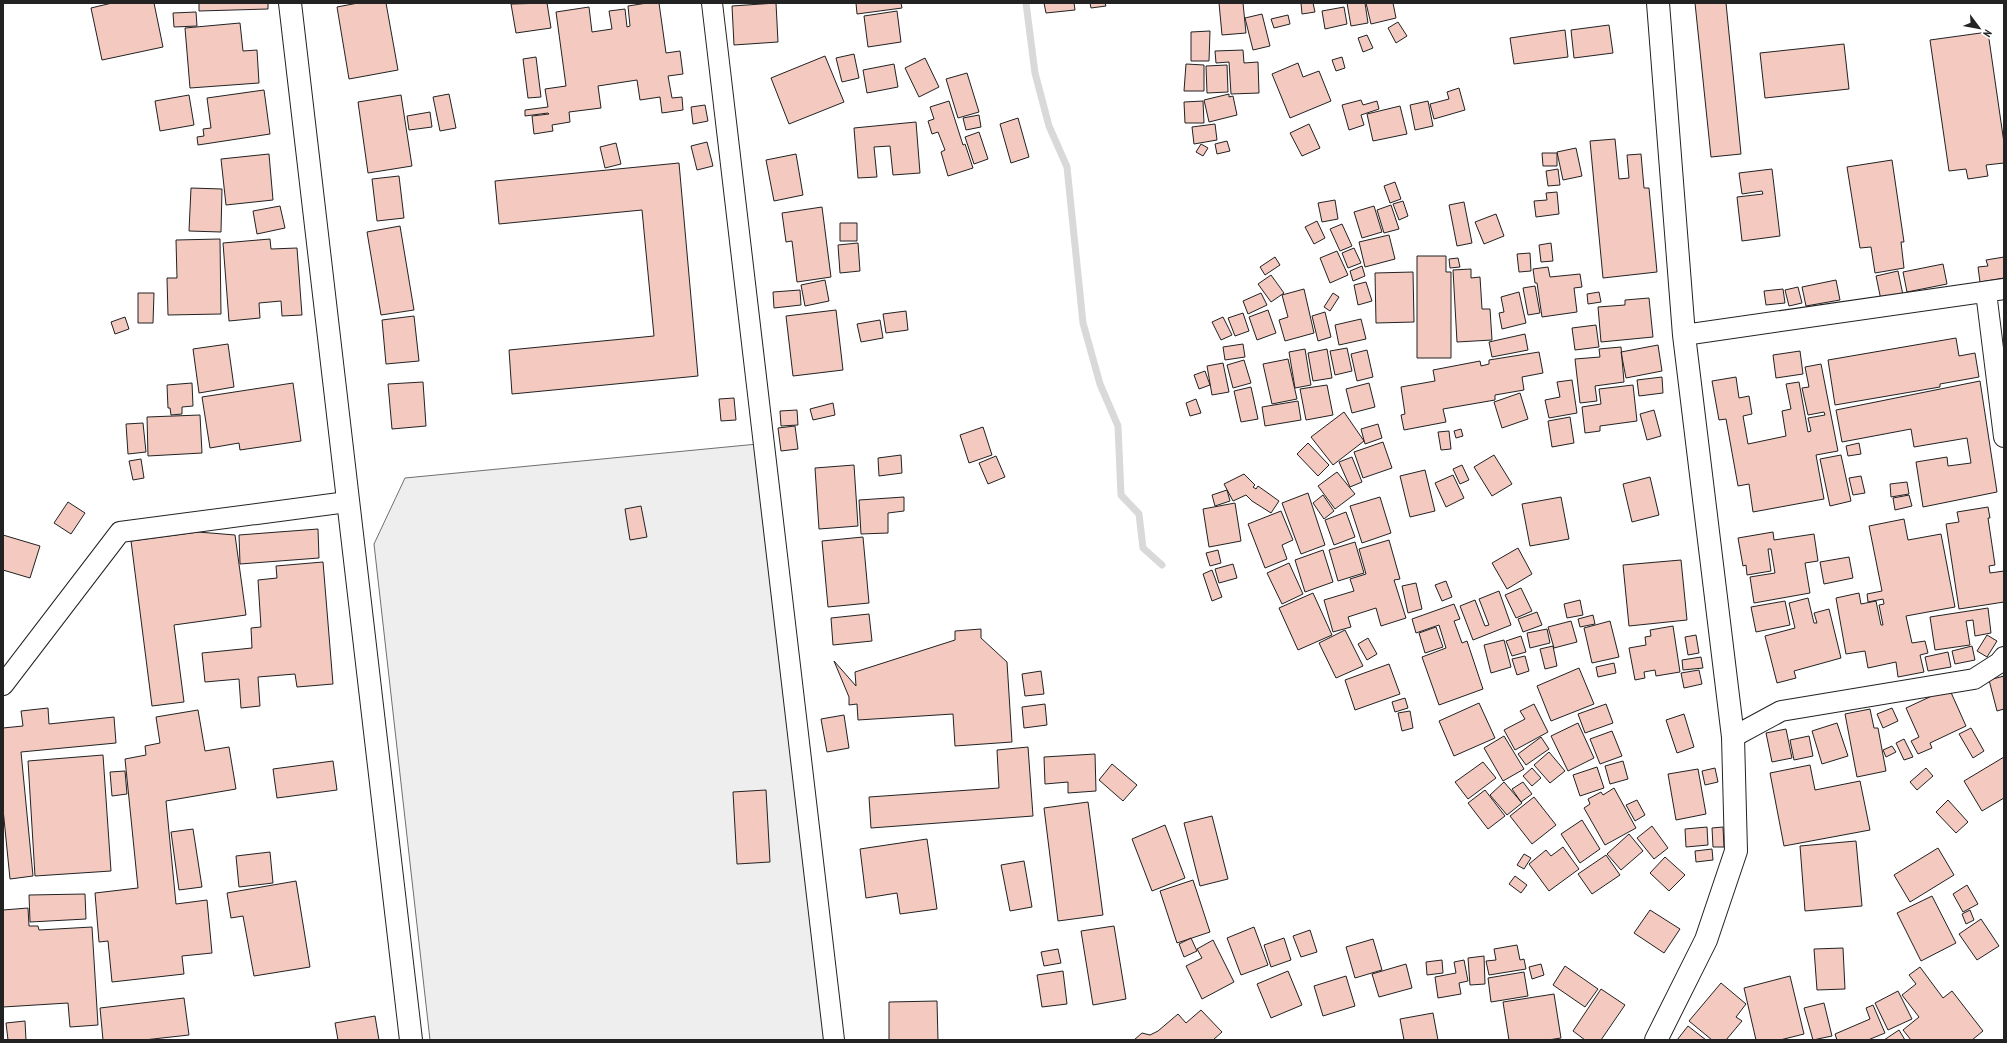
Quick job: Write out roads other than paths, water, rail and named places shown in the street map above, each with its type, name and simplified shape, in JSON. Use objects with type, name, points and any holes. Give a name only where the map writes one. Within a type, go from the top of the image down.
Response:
[{"type":"street","points":[[290,3],[347,502],[411,1040]]},
{"type":"street","points":[[712,3],[834,1040]]},
{"type":"street","points":[[1656,1040],[1706,940],[1736,851],[1732,737],[1684,335],[1658,3]]},
{"type":"street","points":[[1684,335],[1995,290],[2004,437]]},
{"type":"street","points":[[3,685],[120,532],[347,502]]},
{"type":"street","points":[[1732,737],[1782,711],[1974,679],[1999,663],[2004,656]]},
{"type":"waterway","points":[[1026,3],[1035,73],[1049,126],[1067,167],[1083,323],[1100,384],[1118,426],[1121,495],[1139,514],[1143,548],[1162,565]]}]
